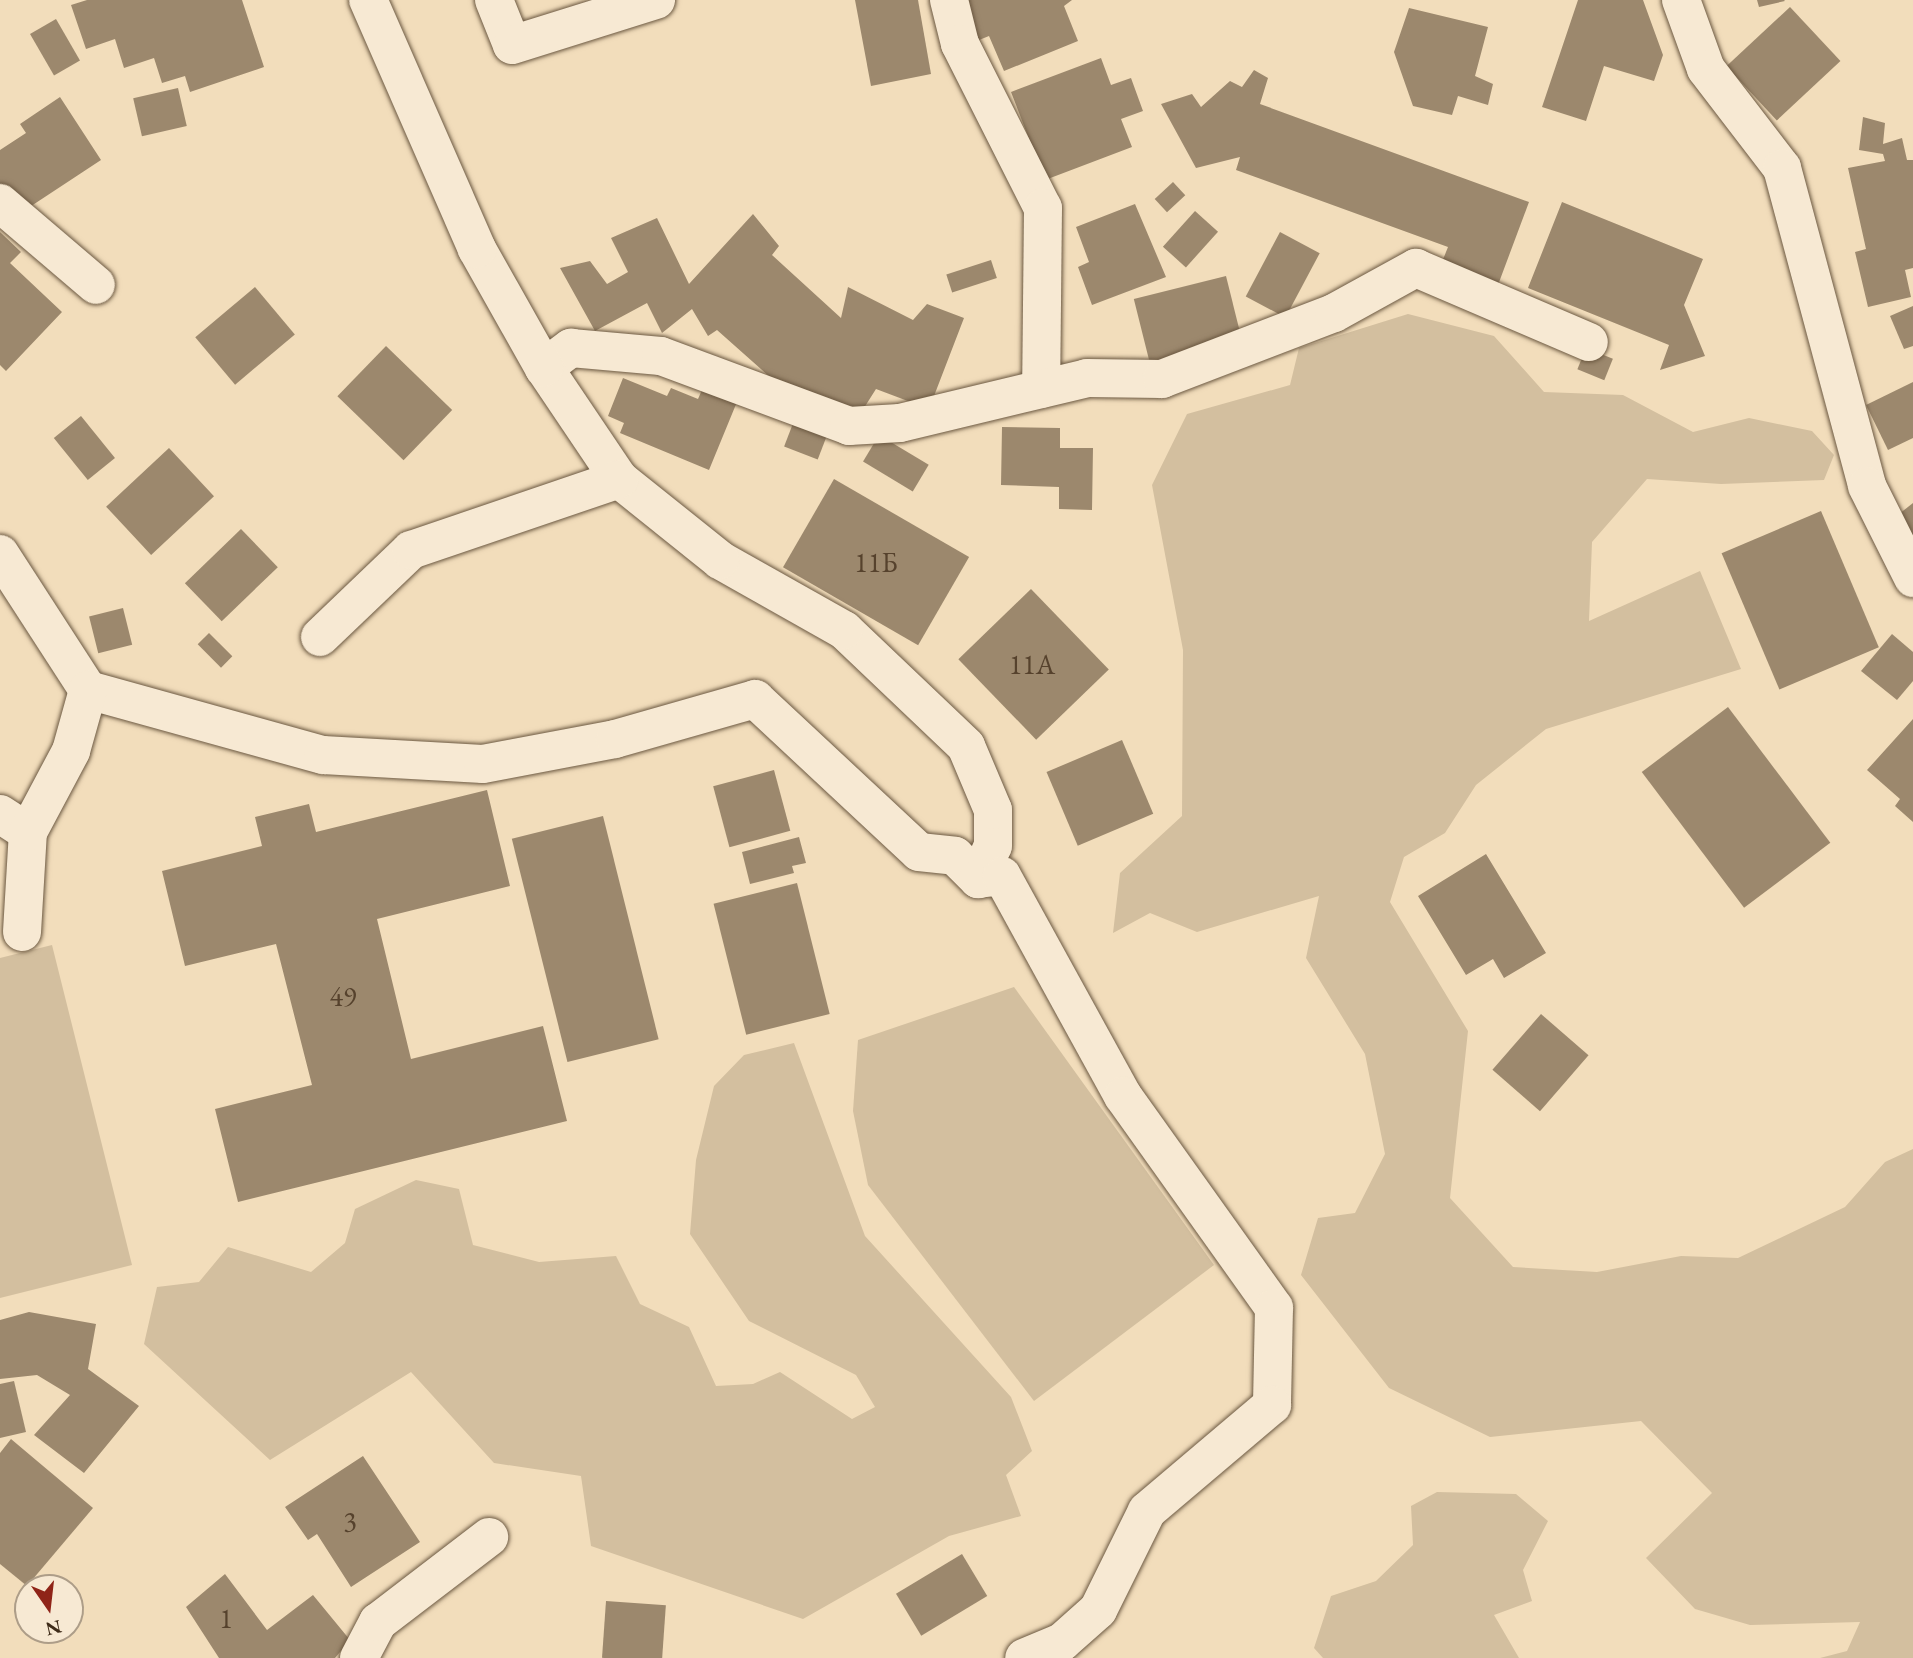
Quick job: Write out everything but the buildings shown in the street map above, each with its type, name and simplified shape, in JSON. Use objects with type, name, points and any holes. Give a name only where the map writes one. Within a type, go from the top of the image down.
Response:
[{"type":"lane","points":[[368,0],[477,249],[544,368],[619,479],[720,559],[844,630],[966,746],[993,810],[993,846],[978,879]]},
{"type":"lane","points":[[494,0],[512,45],[656,0]]},
{"type":"lane","points":[[950,0],[960,44],[1043,208],[1041,389]]},
{"type":"lane","points":[[1681,0],[1706,69],[1782,169],[1867,486],[1913,578]]},
{"type":"lane","points":[[0,202],[96,285]]},
{"type":"lane","points":[[544,368],[571,348],[661,356],[849,426],[900,423],[1087,378],[1174,375],[1334,313],[1416,268],[1589,342]]},
{"type":"lane","points":[[320,637],[411,550],[619,479]]},
{"type":"lane","points":[[0,554],[88,690],[323,755],[483,764],[615,739],[755,699],[919,852],[955,856],[978,879]]},
{"type":"lane","points":[[22,932],[14,823],[71,751],[88,690]]},
{"type":"lane","points":[[978,879],[1002,876],[1123,1096],[1274,1308],[1272,1405],[1147,1511],[1098,1610],[1062,1643],[1024,1658]]},
{"type":"lane","points":[[359,1658],[378,1622],[489,1537]]},
{"type":"shaded area","points":[[1408,314],[1494,336],[1544,392],[1623,395],[1693,432],[1749,418],[1812,431],[1834,455],[1824,480],[1721,484],[1647,479],[1592,542],[1589,621],[1700,571],[1741,669],[1546,729],[1476,785],[1445,833],[1404,857],[1390,902],[1468,1031],[1450,1198],[1513,1267],[1597,1272],[1681,1256],[1738,1258],[1845,1207],[1885,1162],[1913,1149],[1913,1658],[1820,1658],[1847,1651],[1860,1622],[1750,1625],[1695,1609],[1646,1558],[1712,1493],[1641,1421],[1490,1437],[1389,1388],[1301,1275],[1318,1218],[1355,1213],[1385,1154],[1365,1054],[1306,958],[1319,896],[1197,932],[1150,913],[1113,933],[1120,873],[1182,816],[1183,650],[1152,485],[1187,414],[1290,385],[1299,348]]},
{"type":"shaded area","points":[[52,945],[132,1265],[0,1298],[0,958]]},
{"type":"shaded area","points":[[1014,987],[1214,1265],[1034,1401],[868,1185],[853,1111],[858,1040]]},
{"type":"shaded area","points":[[794,1043],[865,1236],[1011,1397],[1032,1451],[1006,1475],[1021,1516],[949,1536],[803,1619],[591,1546],[581,1476],[494,1463],[411,1372],[270,1460],[144,1344],[157,1287],[199,1282],[228,1247],[311,1272],[345,1243],[355,1209],[416,1180],[459,1189],[473,1245],[539,1262],[616,1256],[640,1304],[689,1327],[716,1386],[753,1384],[780,1372],[852,1419],[875,1407],[856,1375],[749,1321],[690,1234],[696,1160],[714,1086],[744,1055]]},
{"type":"shaded area","points":[[1437,1492],[1516,1494],[1548,1521],[1523,1570],[1532,1601],[1494,1615],[1519,1658],[1323,1658],[1314,1648],[1331,1596],[1376,1581],[1413,1545],[1411,1506]]}]
